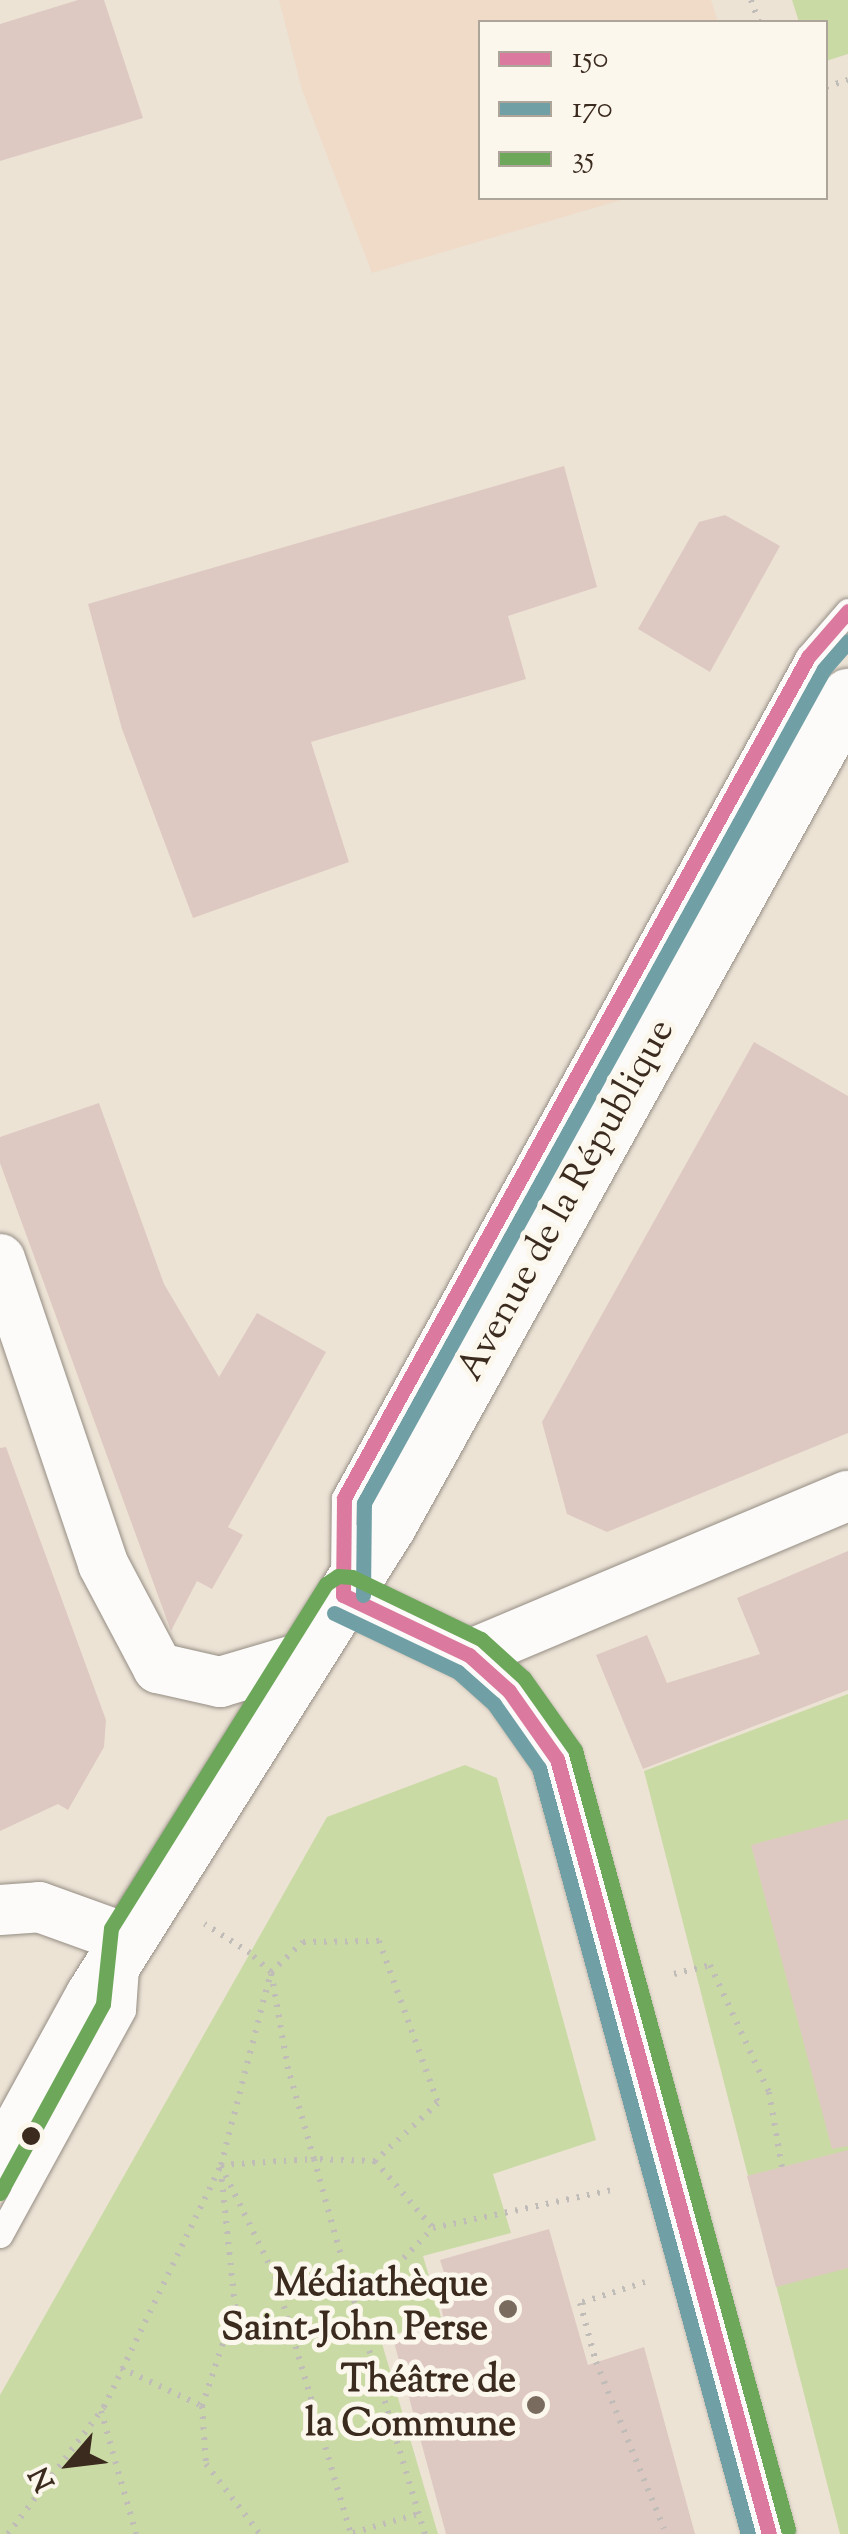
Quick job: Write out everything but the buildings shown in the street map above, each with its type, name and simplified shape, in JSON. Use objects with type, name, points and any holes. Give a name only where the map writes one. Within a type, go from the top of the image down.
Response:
[{"type":"main road","name":"Avenue de la République","points":[[0,2164],[128,1940],[301,1658],[390,1524],[843,718]]},
{"type":"street","points":[[4,1287],[103,1564],[158,1668],[220,1682],[301,1658]]},
{"type":"street","points":[[470,1655],[848,1496]]},
{"type":"street","points":[[343,1596],[470,1655],[510,1691],[557,1759],[769,2534]]},
{"type":"street","points":[[0,1910],[39,1907],[128,1940]]},
{"type":"lane","points":[[343,1596],[344,1498],[808,657],[848,610]]},
{"type":"lane","points":[[0,2236],[123,2010],[128,1940]]},
{"type":"path","points":[[157,1894],[250,1952],[271,1972],[288,2069],[425,2534]]},
{"type":"path","points":[[8,2534],[101,2410],[220,2165],[271,1972],[303,1942],[379,1941],[438,2103],[374,2161],[314,2159],[220,2165]]},
{"type":"path","points":[[619,1988],[710,1965],[769,2092],[782,2167]]},
{"type":"path","points":[[374,2161],[433,2228]]},
{"type":"path","points":[[220,2165],[236,2307],[202,2406],[206,2464],[260,2534]]},
{"type":"path","points":[[220,2165],[275,2276],[352,2534],[418,2514]]},
{"type":"path","points":[[349,2284],[390,2273],[433,2228],[504,2210],[671,2180]]},
{"type":"path","points":[[664,2529],[598,2378],[580,2304],[694,2266]]},
{"type":"path","points":[[121,2368],[202,2406]]},
{"type":"path","points":[[101,2410],[136,2534]]},
{"type":"shaded area","points":[[279,0],[711,0],[717,20],[478,20],[478,200],[621,200],[372,273],[302,90]]},
{"type":"green space","points":[[792,0],[848,0],[848,54],[828,60],[828,20],[798,20]]},
{"type":"green space","points":[[848,1694],[848,2534],[840,2534],[644,1771]]},
{"type":"green space","points":[[465,1765],[497,1778],[596,2140],[493,2174],[511,2233],[423,2256],[441,2317],[381,2340],[438,2534],[0,2534],[0,2395],[327,1817]]},
{"type":"transit line","name":"150","points":[[343,1595],[344,1498],[808,657],[848,611]]},
{"type":"transit line","name":"170","points":[[363,1595],[364,1503],[824,669],[848,641]]},
{"type":"transit line","name":"35","points":[[0,2193],[103,2004],[111,1928],[326,1584],[338,1576],[352,1577],[481,1639],[524,1678],[575,1750],[788,2529]]},
{"type":"transit line","name":"150","points":[[343,1595],[469,1655],[509,1691],[557,1759],[769,2534]]},
{"type":"transit line","name":"170","points":[[334,1613],[458,1672],[494,1704],[539,1768],[748,2534]]},
{"type":"place","name":"Médiathèque Saint-John Perse","points":[[508,2309]]},
{"type":"place","name":"Théâtre de la Commune","points":[[536,2405]]}]
